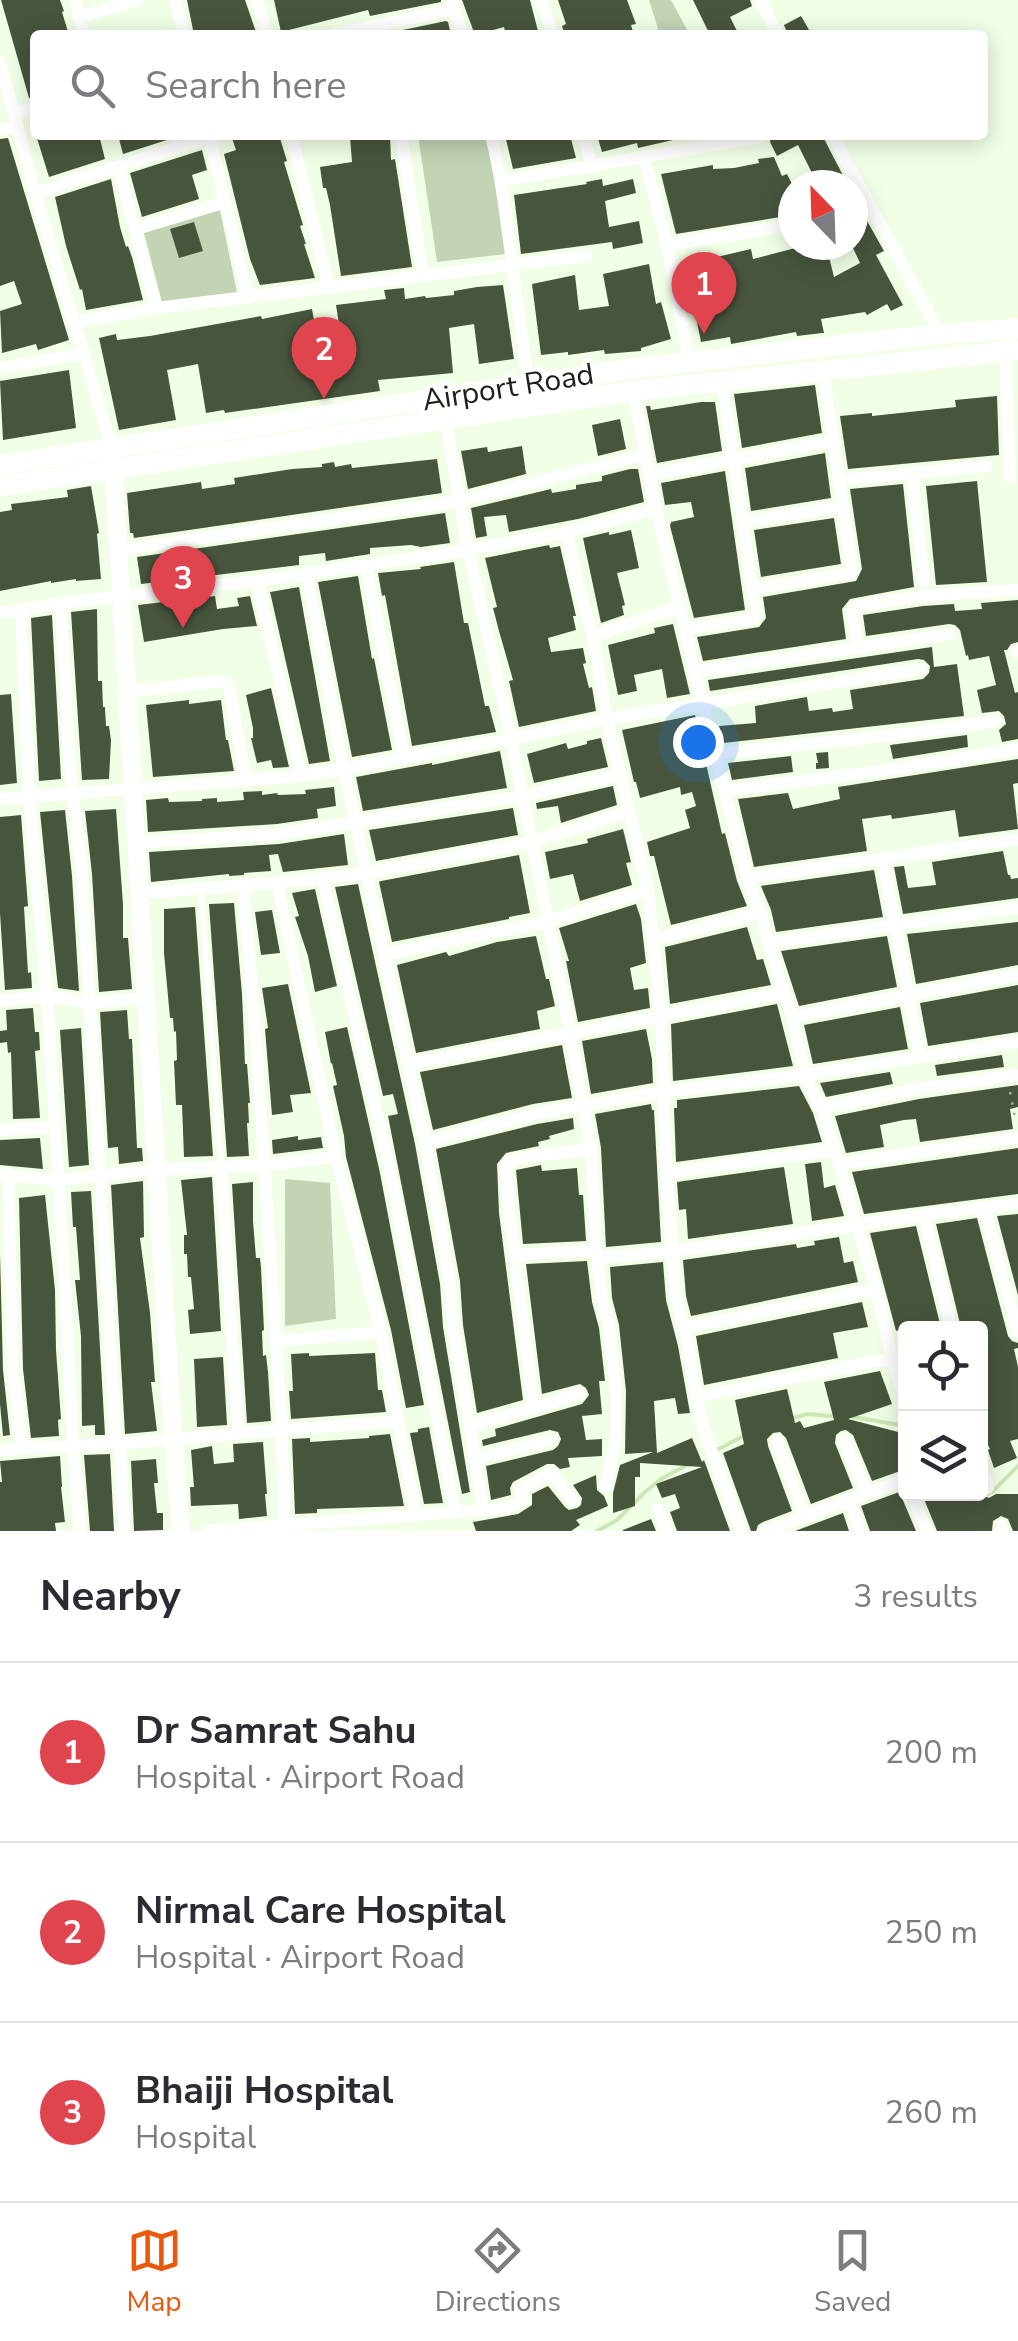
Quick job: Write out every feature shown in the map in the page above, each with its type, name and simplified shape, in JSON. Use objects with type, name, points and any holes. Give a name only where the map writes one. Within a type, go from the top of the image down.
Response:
[{"type":"main road","name":"Airport Road","points":[[0,486],[112,458],[528,382],[689,361],[1018,329]]},
{"type":"main road","name":"Airport Road","points":[[0,465],[112,458],[445,418],[633,390],[1012,351]]},
{"type":"street","points":[[75,0],[83,30]]},
{"type":"street","points":[[79,17],[138,0]]},
{"type":"street","points":[[175,0],[183,30]]},
{"type":"street","points":[[258,0],[267,30]]},
{"type":"street","points":[[541,0],[551,30]]},
{"type":"street","points":[[760,0],[775,30]]},
{"type":"street","points":[[351,30],[453,5],[460,30]]},
{"type":"street","points":[[0,62],[112,458],[180,1531]]},
{"type":"street","points":[[0,129],[30,110]]},
{"type":"street","points":[[35,193],[199,140]]},
{"type":"street","points":[[213,140],[248,298]]},
{"type":"street","points":[[292,140],[329,288]]},
{"type":"street","points":[[402,140],[423,276]]},
{"type":"street","points":[[492,140],[528,382]]},
{"type":"street","points":[[584,140],[592,167]]},
{"type":"street","points":[[501,181],[743,140]]},
{"type":"street","points":[[835,140],[940,334]]},
{"type":"street","points":[[644,157],[667,245],[689,361]]},
{"type":"street","points":[[118,166],[156,308]]},
{"type":"street","points":[[136,229],[225,202]]},
{"type":"street","points":[[667,245],[778,227]]},
{"type":"street","points":[[74,322],[156,308],[586,256]]},
{"type":"street","points":[[1010,477],[1012,351]]},
{"type":"street","points":[[0,368],[84,353]]},
{"type":"street","points":[[629,369],[656,509],[747,878],[761,913],[806,1074],[822,1108],[837,1157],[898,1378]]},
{"type":"street","points":[[752,589],[850,573],[852,568],[823,370]]},
{"type":"street","points":[[685,630],[756,618],[722,380]]},
{"type":"street","points":[[445,418],[468,550],[532,842],[591,1150],[596,1254],[616,1392],[616,1436],[606,1486]]},
{"type":"street","points":[[649,475],[834,441]]},
{"type":"street","points":[[118,550],[459,501],[644,456]]},
{"type":"street","points":[[840,480],[986,466]]},
{"type":"street","points":[[912,474],[924,582]]},
{"type":"street","points":[[743,522],[843,506]]},
{"type":"street","points":[[0,613],[468,550],[567,532],[656,509]]},
{"type":"street","points":[[567,532],[648,890],[662,1016],[666,1173],[676,1298],[704,1430],[741,1531]]},
{"type":"street","points":[[366,565],[404,757]]},
{"type":"street","points":[[306,572],[344,770],[425,1142],[483,1510]]},
{"type":"street","points":[[258,581],[301,776]]},
{"type":"street","points":[[858,648],[852,611],[857,606],[922,596],[1018,590]]},
{"type":"street","points":[[62,603],[69,758],[82,874],[124,1531]]},
{"type":"street","points":[[593,636],[679,607]]},
{"type":"street","points":[[21,610],[29,797],[47,996],[80,1531]]},
{"type":"street","points":[[694,672],[950,634]]},
{"type":"street","points":[[0,799],[344,770],[607,719],[920,669]]},
{"type":"street","points":[[126,692],[226,683],[246,780]]},
{"type":"street","points":[[716,754],[996,721]]},
{"type":"street","points":[[724,791],[1018,748]]},
{"type":"street","points":[[136,842],[278,834],[522,796],[622,774]]},
{"type":"street","points":[[140,893],[368,873],[532,842],[628,812]]},
{"type":"street","points":[[747,878],[1018,839]]},
{"type":"street","points":[[882,858],[920,1056]]},
{"type":"street","points":[[323,879],[390,1171],[455,1512]]},
{"type":"street","points":[[277,883],[336,1157],[381,1332],[416,1516]]},
{"type":"street","points":[[243,886],[282,1430],[284,1527]]},
{"type":"street","points":[[386,954],[546,922],[648,890]]},
{"type":"street","points":[[768,943],[1018,908]]},
{"type":"street","points":[[653,940],[761,913]]},
{"type":"street","points":[[792,1017],[1018,976]]},
{"type":"street","points":[[409,1064],[783,993]]},
{"type":"street","points":[[0,1001],[47,996],[90,1003],[146,998]]},
{"type":"street","points":[[425,1142],[534,1114],[662,1092],[1018,1042]]},
{"type":"street","points":[[822,1108],[1012,1075]]},
{"type":"street","points":[[0,1130],[55,1127]]},
{"type":"street","points":[[666,1173],[1018,1134]]},
{"type":"street","points":[[534,1409],[505,1176],[509,1162],[520,1158],[591,1150]]},
{"type":"street","points":[[22,1448],[13,1370],[4,1175],[58,1180],[156,1170],[264,1166],[336,1157]]},
{"type":"street","points":[[222,1168],[238,1434]]},
{"type":"street","points":[[516,1255],[672,1253],[1018,1204]]},
{"type":"street","points":[[984,1208],[1018,1333]]},
{"type":"street","points":[[924,1215],[949,1321]]},
{"type":"street","points":[[684,1328],[876,1289]]},
{"type":"street","points":[[276,1341],[381,1332]]},
{"type":"street","points":[[696,1397],[892,1358]]},
{"type":"street","points":[[471,1426],[580,1394]]},
{"type":"street","points":[[0,1451],[398,1421]]},
{"type":"street","points":[[476,1458],[551,1440]]},
{"type":"street","points":[[844,1440],[866,1492]]},
{"type":"street","points":[[778,1442],[805,1516]]},
{"type":"street","points":[[208,1531],[497,1510],[520,1503],[520,1489],[551,1473],[572,1500]]},
{"type":"street","points":[[766,1531],[898,1482]]},
{"type":"street","points":[[848,1499],[860,1531]]},
{"type":"street","points":[[914,1501],[927,1531]]},
{"type":"street","points":[[658,1509],[667,1531]]},
{"type":"lane","points":[[201,888],[222,1168]]},
{"type":"path","points":[[1012,1075],[1018,1134]]},
{"type":"green space","points":[[649,0],[671,0],[687,30],[658,30]]},
{"type":"green space","points":[[419,140],[488,140],[506,254],[437,262]]},
{"type":"green space","points":[[220,210],[238,297],[164,310],[144,233]]},
{"type":"green space","points":[[285,1179],[330,1183],[336,1319],[285,1326]]},
{"type":"building","points":[[1,0],[60,0],[67,30],[30,30],[29,98]]},
{"type":"building","points":[[187,0],[245,0],[255,30],[193,30]]},
{"type":"building","points":[[274,0],[441,0],[370,16],[368,10],[281,30]]},
{"type":"building","points":[[462,0],[530,0],[538,30],[504,27],[473,30]]},
{"type":"building","points":[[558,0],[627,0],[636,24],[631,25],[632,30],[563,30],[566,24]]},
{"type":"building","points":[[693,0],[750,0],[752,6],[730,17],[736,30],[708,30]]},
{"type":"building","points":[[801,16],[809,30],[786,30],[784,25]]},
{"type":"building","points":[[446,21],[450,30],[403,30]]},
{"type":"building","points":[[8,138],[69,340],[38,350],[36,344],[2,353],[0,311],[22,304],[14,281],[0,286],[0,139]]},
{"type":"building","points":[[38,140],[100,140],[105,159],[49,177]]},
{"type":"building","points":[[119,140],[167,140],[123,154]]},
{"type":"building","points":[[233,140],[281,140],[315,278],[260,285],[224,154],[236,150]]},
{"type":"building","points":[[350,140],[390,140],[412,267],[341,276],[320,167],[352,162]]},
{"type":"building","points":[[506,140],[571,140],[576,158],[513,169]]},
{"type":"building","points":[[598,140],[673,140],[638,148],[637,143],[602,152]]},
{"type":"building","points":[[770,140],[825,140],[840,170],[810,170],[798,145],[777,156]]},
{"type":"building","points":[[202,150],[207,170],[192,175],[199,199],[142,217],[130,173]]},
{"type":"building","points":[[774,157],[779,170],[778,217],[676,234],[661,174],[713,165],[713,169],[734,168],[759,163],[758,159]]},
{"type":"building","points":[[111,179],[120,227],[143,300],[86,310],[55,197]]},
{"type":"building","points":[[602,179],[603,186],[633,179],[636,193],[605,201],[609,227],[639,221],[643,243],[613,249],[612,242],[521,254],[514,195]]},
{"type":"building","points":[[194,222],[203,251],[179,258],[170,229]]},
{"type":"building","points":[[868,223],[884,251],[876,255],[903,305],[891,311],[887,304],[867,315],[865,312],[821,319],[824,333],[797,336],[796,332],[731,344],[730,337],[701,342],[685,260],[703,256],[704,260],[751,249],[753,259],[778,253],[778,260],[830,260],[834,277],[860,263],[859,260],[868,260]]},
{"type":"building","points":[[649,264],[656,304],[661,302],[671,339],[641,351],[541,355],[532,284],[575,275],[579,310],[609,306],[603,274]]},
{"type":"building","points":[[503,285],[514,359],[479,364],[474,324],[449,328],[453,373],[378,380],[380,391],[225,413],[206,413],[198,364],[167,370],[176,420],[119,430],[99,338],[116,334],[117,340],[150,336],[312,309],[319,347],[342,344],[336,305],[386,299],[384,290],[404,288],[405,299]]},
{"type":"building","points":[[69,370],[76,428],[3,440],[0,381]]},
{"type":"building","points":[[815,385],[822,433],[742,448],[734,394]]},
{"type":"building","points":[[997,396],[999,455],[848,469],[840,416],[956,407],[955,400]]},
{"type":"building","points":[[715,402],[722,451],[657,463],[646,406],[651,410]]},
{"type":"building","points":[[620,419],[626,449],[598,456],[592,425]]},
{"type":"building","points":[[522,446],[526,474],[468,489],[461,451],[487,447],[488,452]]},
{"type":"building","points":[[825,453],[831,498],[751,511],[745,468]]},
{"type":"building","points":[[437,459],[442,493],[134,538],[130,533],[127,493],[201,482],[202,489],[235,484],[234,478],[322,467],[334,462],[335,467],[351,464],[352,468]]},
{"type":"building","points":[[638,469],[644,502],[509,532],[506,515],[484,517],[487,536],[476,538],[471,508],[551,489],[552,493],[576,489],[576,485],[602,481],[602,476]]},
{"type":"building","points":[[725,471],[745,610],[694,618],[670,526],[671,522],[694,517],[691,502],[665,505],[661,483]]},
{"type":"building","points":[[977,481],[987,582],[936,585],[926,486]]},
{"type":"building","points":[[903,484],[914,587],[850,599],[842,609],[846,639],[703,661],[697,637],[759,627],[766,618],[763,597],[856,581],[862,569],[850,489]]},
{"type":"building","points":[[91,486],[101,579],[51,581],[0,591],[0,512],[12,510],[11,504],[68,497],[67,490]]},
{"type":"building","points":[[445,513],[450,543],[370,548],[370,554],[326,561],[325,553],[299,556],[299,565],[141,584],[137,557]]},
{"type":"building","points":[[834,518],[841,564],[761,577],[754,530]]},
{"type":"building","points":[[631,530],[639,568],[617,573],[624,615],[601,623],[583,538]]},
{"type":"building","points":[[560,546],[576,616],[576,630],[548,638],[551,652],[583,648],[583,664],[596,711],[519,727],[509,681],[513,680],[493,608],[497,607],[485,558]]},
{"type":"building","points":[[454,562],[464,623],[468,623],[485,706],[489,706],[496,732],[412,746],[378,573]]},
{"type":"building","points":[[358,576],[392,750],[352,757],[318,582]]},
{"type":"building","points":[[299,587],[330,761],[309,764],[270,592]]},
{"type":"building","points":[[215,596],[217,609],[239,606],[237,598],[250,596],[257,626],[144,642],[138,605]]},
{"type":"building","points":[[1018,600],[1018,642],[1004,650],[1015,693],[1018,692],[1018,739],[1002,742],[999,730],[1006,724],[1004,716],[999,711],[982,713],[977,690],[996,685],[989,656],[969,660],[955,625],[866,636],[863,615],[954,604],[955,611],[982,609],[981,603]]},
{"type":"building","points":[[97,609],[98,681],[102,681],[111,740],[109,779],[82,780],[71,612]]},
{"type":"building","points":[[52,615],[61,779],[39,781],[31,618]]},
{"type":"building","points":[[673,624],[690,694],[667,698],[662,669],[634,675],[637,691],[618,695],[608,645],[655,633],[654,628]]},
{"type":"building","points":[[932,647],[934,667],[957,664],[964,716],[723,743],[719,726],[756,723],[755,706],[807,697],[809,711],[853,709],[850,690],[923,679],[930,666],[918,659],[710,691],[708,680]]},
{"type":"building","points":[[271,688],[289,767],[273,768],[271,760],[257,763],[251,738],[253,728],[246,695]]},
{"type":"building","points":[[11,694],[17,783],[0,785],[0,695]]},
{"type":"building","points":[[189,700],[189,704],[221,700],[234,771],[153,777],[146,705]]},
{"type":"building","points":[[695,715],[722,834],[725,833],[747,906],[671,925],[647,842],[690,828],[685,810],[696,806],[692,792],[681,795],[680,787],[640,798],[622,730]]},
{"type":"building","points":[[967,735],[968,747],[893,759],[890,745]]},
{"type":"building","points":[[601,738],[608,767],[534,783],[527,754],[566,743],[568,749]]},
{"type":"building","points":[[500,751],[507,788],[363,811],[356,777]]},
{"type":"building","points":[[828,752],[829,768],[816,769],[816,753]]},
{"type":"building","points":[[791,756],[793,772],[732,780],[728,763]]},
{"type":"building","points":[[1018,759],[1018,783],[1013,784],[1018,829],[959,837],[955,810],[862,819],[867,851],[754,867],[738,799],[788,793],[793,809],[840,799],[838,787]]},
{"type":"building","points":[[613,786],[617,805],[561,823],[558,806],[537,809],[536,803]]},
{"type":"building","points":[[334,787],[336,806],[317,809],[318,818],[148,832],[146,800],[217,798],[217,802],[244,800],[243,792],[306,794],[305,790]]},
{"type":"building","points":[[513,808],[518,835],[376,861],[369,830]]},
{"type":"building","points":[[116,809],[123,938],[128,938],[132,989],[99,992],[85,811]]},
{"type":"building","points":[[65,810],[79,991],[58,988],[40,812]]},
{"type":"building","points":[[21,815],[28,973],[31,972],[32,988],[5,990],[0,817]]},
{"type":"building","points":[[623,829],[632,885],[580,901],[573,874],[550,879],[545,852],[588,843],[587,839]]},
{"type":"building","points":[[344,834],[348,865],[283,872],[278,854],[269,855],[271,871],[151,882],[149,852],[279,844]]},
{"type":"building","points":[[1003,851],[1008,875],[1018,878],[1018,898],[903,914],[894,867],[904,866],[908,888],[936,885],[932,862]]},
{"type":"building","points":[[519,855],[530,913],[392,942],[379,882]]},
{"type":"building","points":[[874,870],[883,917],[776,932],[761,886]]},
{"type":"building","points":[[358,884],[415,1144],[440,1284],[443,1327],[470,1492],[462,1494],[388,1116],[398,1114],[393,1094],[383,1096],[335,887]]},
{"type":"building","points":[[315,889],[337,986],[315,992],[292,893]]},
{"type":"building","points":[[234,903],[250,1103],[249,1156],[227,1157],[209,904]]},
{"type":"building","points":[[636,904],[646,963],[630,968],[634,990],[648,988],[650,1008],[578,1022],[569,961],[559,928]]},
{"type":"building","points":[[195,907],[213,1156],[184,1157],[182,1105],[176,1105],[176,1031],[170,1018],[164,909]]},
{"type":"building","points":[[272,910],[280,953],[261,955],[255,912]]},
{"type":"building","points":[[1018,922],[1018,965],[916,984],[907,934]]},
{"type":"building","points":[[747,927],[757,960],[763,959],[771,985],[670,1004],[665,947]]},
{"type":"building","points":[[536,936],[555,1006],[537,1011],[540,1029],[416,1053],[397,965]]},
{"type":"building","points":[[887,936],[897,987],[799,1006],[781,951]]},
{"type":"building","points":[[288,984],[311,1093],[290,1095],[293,1112],[272,1115],[262,988]]},
{"type":"building","points":[[1018,985],[1018,1032],[928,1046],[920,1003]]},
{"type":"building","points":[[777,1004],[793,1066],[673,1081],[671,1024]]},
{"type":"building","points":[[900,1007],[908,1049],[813,1064],[804,1025]]},
{"type":"building","points":[[33,1008],[35,1032],[39,1032],[40,1050],[35,1051],[40,1118],[13,1119],[11,1052],[8,1053],[7,1042],[0,1043],[0,1031],[7,1030],[6,1010]]},
{"type":"building","points":[[127,1010],[137,1148],[142,1148],[143,1161],[119,1164],[118,1147],[108,1148],[100,1012]]},
{"type":"building","points":[[347,1027],[380,1173],[424,1405],[406,1408],[391,1330],[346,1157],[333,1086],[337,1085],[325,1032]]},
{"type":"building","points":[[81,1028],[89,1165],[69,1167],[60,1030]]},
{"type":"building","points":[[646,1029],[653,1083],[591,1094],[582,1041]]},
{"type":"building","points":[[562,1045],[572,1098],[433,1130],[420,1072]]},
{"type":"building","points":[[1002,1055],[1004,1067],[937,1076],[935,1065]]},
{"type":"building","points":[[890,1072],[893,1084],[826,1097],[820,1083]]},
{"type":"building","points":[[1018,1085],[1018,1107],[1010,1109],[1013,1129],[920,1142],[916,1119],[904,1120],[880,1125],[884,1147],[846,1153],[835,1116],[919,1099]]},
{"type":"building","points":[[799,1086],[822,1142],[676,1162],[677,1100]]},
{"type":"building","points":[[651,1104],[661,1242],[606,1247],[601,1148],[595,1114]]},
{"type":"building","points":[[573,1118],[574,1129],[549,1136],[550,1139],[538,1142],[539,1146],[506,1153],[497,1164],[499,1213],[523,1400],[477,1413],[460,1281],[436,1149]]},
{"type":"building","points":[[298,1136],[298,1140],[321,1137],[323,1148],[273,1154],[272,1140]]},
{"type":"building","points":[[40,1138],[43,1169],[0,1165],[0,1140]]},
{"type":"building","points":[[1018,1148],[1018,1194],[864,1214],[852,1172]]},
{"type":"building","points":[[821,1162],[824,1188],[835,1185],[844,1216],[812,1221],[805,1164]]},
{"type":"building","points":[[541,1165],[542,1171],[577,1168],[586,1241],[523,1244],[516,1170]]},
{"type":"building","points":[[784,1167],[793,1224],[688,1239],[686,1209],[679,1210],[677,1182]]},
{"type":"building","points":[[212,1177],[221,1331],[190,1334],[188,1310],[194,1309],[184,1254],[187,1235],[181,1180]]},
{"type":"building","points":[[143,1181],[144,1237],[140,1238],[150,1313],[155,1382],[151,1382],[157,1431],[125,1434],[111,1185]]},
{"type":"building","points":[[253,1182],[256,1258],[260,1258],[261,1268],[263,1356],[266,1355],[271,1421],[247,1423],[232,1184]]},
{"type":"building","points":[[91,1191],[105,1435],[95,1435],[95,1425],[82,1426],[81,1336],[75,1280],[80,1280],[71,1192]]},
{"type":"building","points":[[45,1195],[55,1290],[61,1419],[59,1436],[31,1438],[23,1369],[19,1198]]},
{"type":"building","points":[[1018,1214],[1018,1295],[997,1216]]},
{"type":"building","points":[[977,1218],[1008,1336],[1018,1343],[1014,1349],[1018,1367],[1018,1439],[1010,1441],[1017,1458],[994,1468],[988,1450],[988,1321],[959,1321],[936,1224]]},
{"type":"building","points":[[916,1226],[939,1321],[898,1321],[896,1331],[870,1233]]},
{"type":"building","points":[[839,1237],[844,1263],[853,1261],[858,1282],[691,1316],[683,1260],[796,1244],[797,1248]]},
{"type":"building","points":[[0,1253],[3,1370],[10,1435],[3,1436],[0,1404]]},
{"type":"building","points":[[587,1261],[605,1381],[599,1381],[602,1414],[582,1416],[586,1440],[602,1439],[602,1456],[568,1458],[570,1467],[560,1469],[547,1464],[513,1482],[511,1495],[491,1500],[486,1466],[553,1450],[561,1439],[558,1432],[550,1430],[483,1446],[482,1440],[496,1436],[495,1429],[582,1404],[589,1395],[580,1384],[542,1394],[526,1264]]},
{"type":"building","points":[[663,1262],[666,1300],[690,1413],[678,1414],[675,1398],[654,1401],[657,1453],[692,1438],[730,1531],[677,1531],[670,1512],[680,1508],[675,1494],[662,1498],[656,1484],[702,1467],[640,1463],[640,1477],[635,1477],[635,1506],[613,1513],[620,1465],[653,1452],[625,1454],[626,1391],[610,1267]]},
{"type":"building","points":[[862,1302],[868,1327],[833,1333],[838,1358],[704,1385],[696,1336]]},
{"type":"building","points":[[375,1353],[378,1390],[382,1390],[386,1412],[291,1419],[291,1354]]},
{"type":"building","points":[[223,1357],[227,1425],[197,1427],[194,1359]]},
{"type":"building","points":[[880,1371],[892,1404],[848,1419],[898,1432],[898,1472],[872,1481],[853,1435],[841,1431],[835,1443],[853,1488],[811,1504],[786,1438],[780,1432],[773,1433],[767,1439],[768,1446],[792,1511],[751,1531],[723,1453],[744,1444],[735,1400],[787,1389],[795,1423],[800,1421],[804,1428],[834,1420],[824,1382]]},
{"type":"building","points":[[429,1427],[443,1503],[424,1504],[410,1433]]},
{"type":"building","points":[[390,1434],[404,1506],[317,1509],[317,1513],[295,1514],[292,1439],[310,1438],[310,1442]]},
{"type":"building","points":[[263,1442],[267,1516],[239,1519],[238,1504],[191,1506],[191,1450],[212,1446],[214,1464],[234,1462],[233,1444]]},
{"type":"building","points":[[110,1454],[114,1531],[90,1531],[84,1455]]},
{"type":"building","points":[[60,1456],[65,1522],[55,1523],[56,1531],[0,1531],[0,1461]]},
{"type":"building","points":[[156,1459],[158,1483],[154,1483],[157,1513],[163,1513],[163,1530],[134,1531],[131,1461]]},
{"type":"building","points":[[596,1475],[597,1490],[608,1506],[576,1520],[580,1525],[571,1531],[476,1531],[473,1522],[518,1514],[532,1505],[532,1494],[548,1486],[565,1507],[577,1508],[582,1498],[573,1485]]},
{"type":"building","points":[[898,1492],[898,1501],[903,1501],[916,1531],[870,1531],[861,1506]]},
{"type":"building","points":[[996,1494],[1018,1494],[1018,1531],[1013,1531],[1008,1519],[1001,1516],[993,1521],[992,1531],[937,1531],[925,1501],[988,1501]]},
{"type":"building","points":[[843,1513],[849,1531],[795,1531]]},
{"type":"building","points":[[651,1519],[656,1531],[623,1531],[623,1530]]},
{"type":"waterway","points":[[793,1418],[807,1414],[833,1416]]},
{"type":"waterway","points":[[853,1417],[898,1425]]},
{"type":"waterway","points":[[715,1451],[747,1434]]},
{"type":"waterway","points":[[597,1531],[617,1520],[661,1479],[689,1464]]},
{"type":"waterway","points":[[988,1494],[1018,1466]]},
{"type":"place","name":"Dr Samrat Sahu","points":[[704,334]]},
{"type":"place","name":"Nirmal Care Hospital","points":[[324,399]]},
{"type":"place","name":"Bhaiji Hospital","points":[[183,628]]}]
